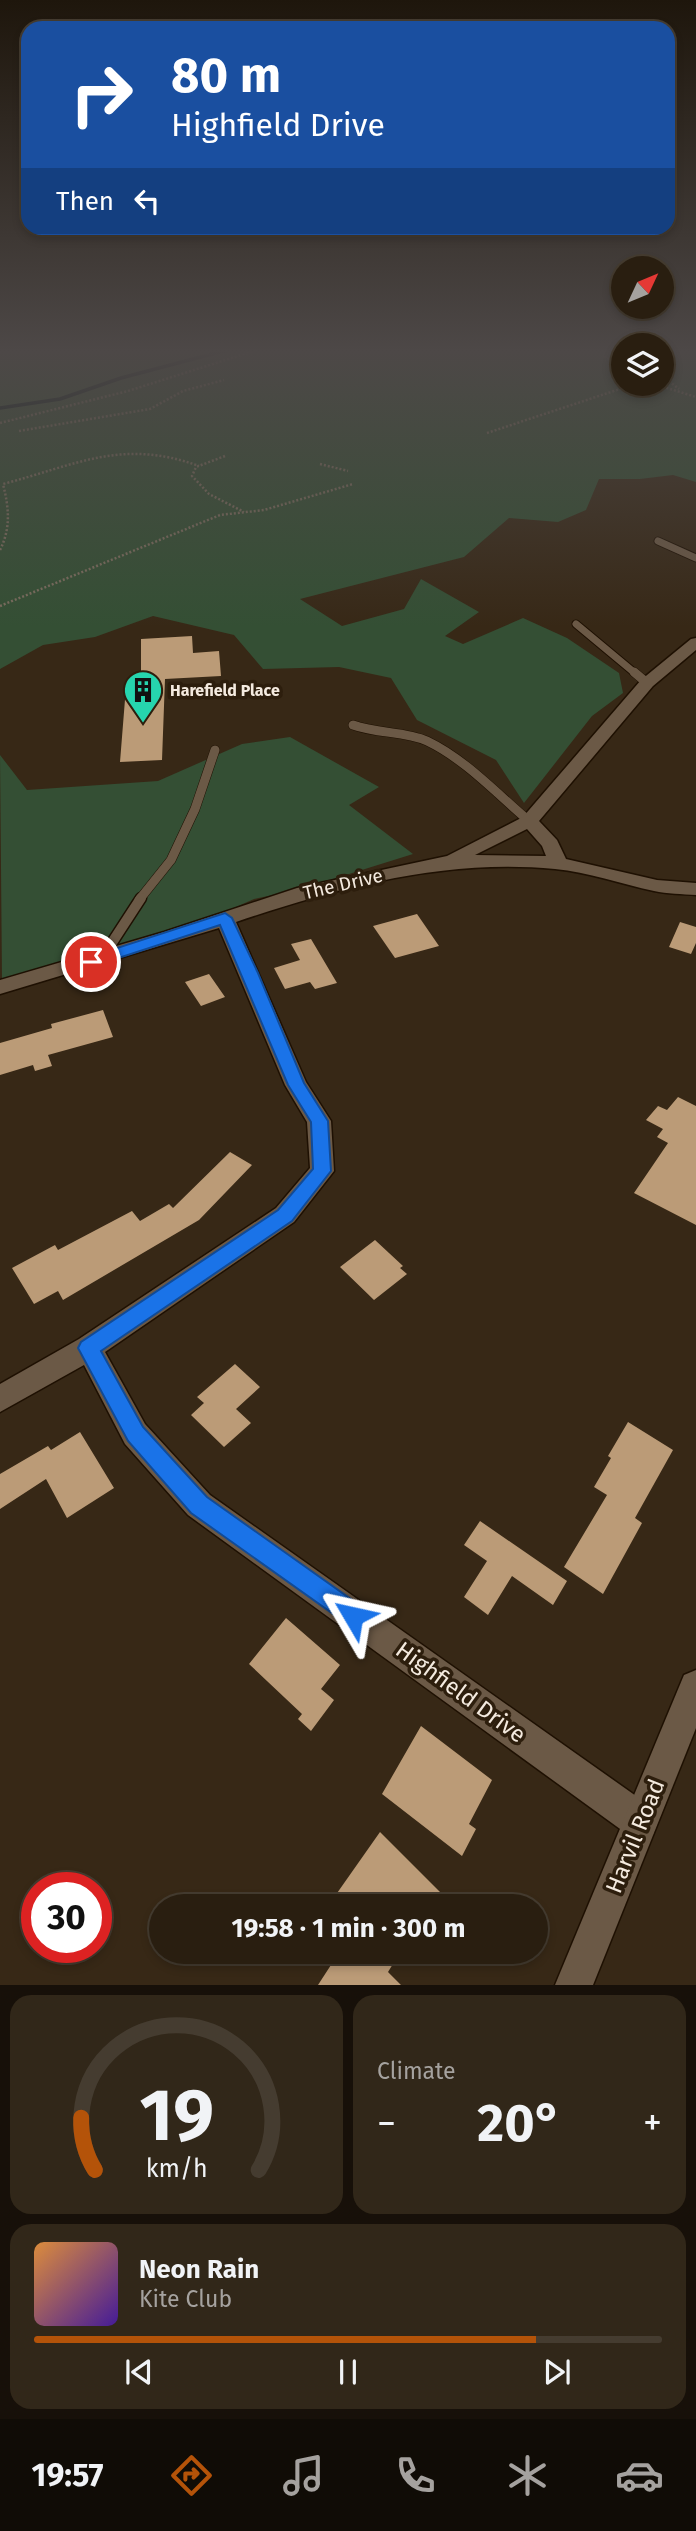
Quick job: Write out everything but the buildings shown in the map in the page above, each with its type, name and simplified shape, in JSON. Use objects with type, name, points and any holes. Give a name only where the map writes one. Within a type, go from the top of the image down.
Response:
[{"type":"street","points":[[447,862],[529,821],[647,683],[696,642]]},
{"type":"street","points":[[529,821],[550,844],[558,863]]},
{"type":"street","name":"The Drive","points":[[0,987],[102,958],[304,892],[447,862],[510,860],[558,863],[657,886],[696,888]]},
{"type":"street","points":[[0,1399],[89,1348],[285,1215],[322,1171],[319,1121],[296,1085],[225,918]]},
{"type":"street","name":"Highfield Drive","points":[[89,1348],[135,1434],[199,1505],[640,1821]]},
{"type":"street","name":"Harvil Road","points":[[574,1985],[696,1687]]},
{"type":"lane","points":[[658,541],[696,558]]},
{"type":"lane","points":[[576,624],[647,683]]},
{"type":"lane","points":[[353,724],[373,732],[409,735],[427,741],[459,762],[529,821]]},
{"type":"lane","points":[[102,958],[133,908],[171,860],[195,808],[215,750]]},
{"type":"path","points":[[0,550],[7,537],[10,516],[2,484],[30,478],[70,463],[125,453],[149,452],[199,466]]},
{"type":"path","points":[[225,456],[199,466],[192,476],[209,494],[245,512]]},
{"type":"path","points":[[320,464],[348,471]]},
{"type":"path","points":[[0,607],[220,515],[301,501],[352,484]]},
{"type":"green space","points":[[0,442],[696,442],[696,482],[673,475],[640,479],[599,479],[586,510],[558,522],[509,518],[464,557],[300,599],[342,626],[404,609],[421,579],[479,612],[445,636],[463,644],[523,618],[567,638],[619,673],[623,693],[592,716],[524,803],[496,760],[417,720],[391,678],[339,667],[263,669],[234,635],[153,616],[95,637],[43,645],[0,669]]},
{"type":"green space","points":[[290,737],[379,787],[349,805],[413,854],[301,889],[254,899],[220,914],[2,980],[0,755],[27,790],[158,781],[242,744]]},
{"type":"place","name":"Harefield Place","points":[[143,724]]},
{"type":"route","points":[[91,962],[225,918],[296,1085],[319,1121],[322,1171],[285,1215],[89,1348],[135,1434],[199,1505],[353,1616]]}]
